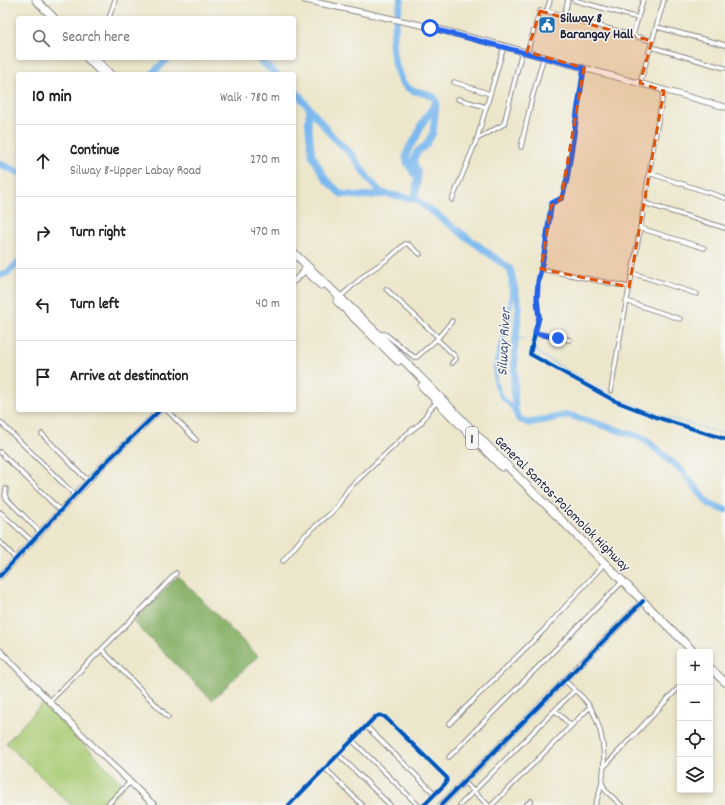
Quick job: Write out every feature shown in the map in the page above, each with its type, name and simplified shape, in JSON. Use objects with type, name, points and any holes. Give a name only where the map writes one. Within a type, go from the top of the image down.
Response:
[{"type":"highway","points":[[30,0],[46,16]]},
{"type":"highway","points":[[36,0],[52,16]]},
{"type":"highway","points":[[89,60],[101,72]]},
{"type":"highway","points":[[96,60],[108,72]]},
{"type":"highway","name":"General Santos-Polomolok Highway","points":[[296,255],[378,334],[604,565]]},
{"type":"highway","name":"1","points":[[296,260],[308,268],[437,402],[691,649]]},
{"type":"highway","name":"1","points":[[642,603],[685,649]]},
{"type":"highway","points":[[713,671],[725,682]]},
{"type":"highway","points":[[713,677],[725,688]]},
{"type":"street","points":[[110,16],[115,0]]},
{"type":"street","points":[[307,0],[544,56],[725,107]]},
{"type":"street","points":[[547,11],[550,0]]},
{"type":"street","points":[[564,16],[568,0]]},
{"type":"street","points":[[574,0],[638,18]]},
{"type":"street","points":[[633,35],[643,0]]},
{"type":"street","points":[[640,83],[664,0]]},
{"type":"street","points":[[477,139],[504,124],[524,52],[539,12],[547,11],[652,41]]},
{"type":"street","points":[[657,27],[725,45]]},
{"type":"street","points":[[452,200],[477,139],[504,46]]},
{"type":"street","points":[[651,47],[725,68]]},
{"type":"street","points":[[521,147],[531,102],[544,56]]},
{"type":"street","points":[[584,68],[567,179],[562,198],[552,203],[551,206],[538,282],[537,299],[539,317],[530,354],[615,400],[656,417],[725,439]]},
{"type":"street","points":[[454,82],[490,94]]},
{"type":"street","points":[[611,391],[657,122],[664,91]]},
{"type":"street","points":[[458,99],[486,107]]},
{"type":"street","points":[[649,174],[725,198]]},
{"type":"street","points":[[644,203],[725,228]]},
{"type":"street","points":[[640,228],[704,248]]},
{"type":"street","points":[[340,297],[367,273],[388,259],[405,244],[412,246],[420,254]]},
{"type":"street","points":[[296,279],[308,268]]},
{"type":"street","points":[[541,270],[629,287]]},
{"type":"street","points":[[632,273],[697,294]]},
{"type":"street","points":[[386,289],[455,356],[456,359],[452,364]]},
{"type":"street","points":[[626,301],[680,319]]},
{"type":"street","points":[[378,334],[385,334],[389,336],[417,358],[452,321]]},
{"type":"street","points":[[535,333],[570,340]]},
{"type":"street","points":[[282,561],[304,536],[338,506],[349,488],[408,433],[421,424],[429,410],[437,402]]},
{"type":"street","points":[[1,574],[88,481],[158,412]]},
{"type":"street","points":[[169,412],[196,440]]},
{"type":"street","points":[[0,422],[75,495]]},
{"type":"street","points":[[42,434],[88,481]]},
{"type":"street","points":[[0,452],[60,510]]},
{"type":"street","points":[[6,489],[5,496],[7,499],[40,532]]},
{"type":"street","points":[[0,512],[32,541]]},
{"type":"street","points":[[0,542],[16,558]]},
{"type":"street","points":[[449,724],[544,630],[604,565]]},
{"type":"street","points":[[50,702],[176,573]]},
{"type":"street","points":[[449,757],[622,583]]},
{"type":"street","points":[[441,805],[642,603]]},
{"type":"street","points":[[102,650],[168,717]]},
{"type":"street","points":[[0,651],[112,765],[124,775],[129,783],[154,805]]},
{"type":"street","points":[[565,681],[590,707],[600,730],[604,767],[602,782],[595,805]]},
{"type":"street","points":[[604,767],[677,689]]},
{"type":"street","points":[[460,805],[575,690]]},
{"type":"street","points":[[492,805],[590,707]]},
{"type":"street","points":[[554,710],[571,726]]},
{"type":"street","points":[[289,805],[375,717],[383,716],[445,776],[447,780],[424,805]]},
{"type":"street","points":[[366,726],[435,794]]},
{"type":"street","points":[[352,740],[418,805]]},
{"type":"street","points":[[338,754],[390,805]]},
{"type":"street","points":[[325,768],[360,804]]},
{"type":"street","points":[[464,782],[488,805]]},
{"type":"street","points":[[602,782],[606,791],[621,805]]},
{"type":"street","points":[[106,805],[129,783]]},
{"type":"street","points":[[526,805],[530,801]]},
{"type":"highlighted area","points":[[540,11],[652,41],[640,83],[664,91],[629,287],[541,269],[551,206],[561,199],[584,68],[527,52]]},
{"type":"green space","points":[[178,576],[258,656],[212,700],[133,622]]},
{"type":"green space","points":[[43,703],[125,786],[106,805],[71,805],[6,743]]},
{"type":"waterway","points":[[401,0],[392,42],[394,61],[402,82],[408,88],[434,97],[436,102],[433,133],[426,145],[417,152],[413,161],[418,173],[415,199]]},
{"type":"waterway","name":"Silway River","points":[[154,72],[166,60]]},
{"type":"waterway","name":"Silway River","points":[[259,60],[274,72]]},
{"type":"waterway","name":"Silway River","points":[[296,92],[310,109],[308,121],[312,155],[326,180],[341,194],[359,196],[386,194],[415,199],[510,269],[519,307],[515,345],[514,391],[515,410],[519,419],[529,423],[569,415],[643,438],[682,471],[709,504],[725,510]]},
{"type":"waterway","points":[[414,174],[407,162],[406,156],[409,148],[417,136],[420,127],[435,104]]},
{"type":"waterway","points":[[310,109],[334,138],[352,155],[380,192],[385,194]]},
{"type":"waterway","points":[[0,164],[16,171]]},
{"type":"waterway","name":"Silway River","points":[[0,275],[7,273],[16,265]]},
{"type":"waterway","points":[[510,269],[510,313],[507,328],[497,356],[495,376],[496,385],[500,394],[515,410]]},
{"type":"waterway","points":[[516,338],[525,339]]},
{"type":"waterway","points":[[535,349],[539,354],[615,398],[666,417],[725,434]]},
{"type":"cycle path","points":[[584,68],[567,179],[562,198],[552,203],[551,206],[545,250],[538,282],[537,299],[539,317],[530,354],[615,401],[656,417],[725,439]]},
{"type":"cycle path","points":[[0,576],[97,471],[158,412]]},
{"type":"cycle path","points":[[441,805],[643,601]]},
{"type":"cycle path","points":[[289,805],[375,717],[380,715],[385,717],[447,778],[445,784],[424,805]]},
{"type":"place","name":"Silway 8 Barangay Hall","points":[[547,25]]},
{"type":"route","points":[[430,28],[544,56],[584,68],[567,179],[561,200],[552,203],[551,206],[545,250],[538,282],[537,299],[539,317],[535,333],[558,338]]}]
